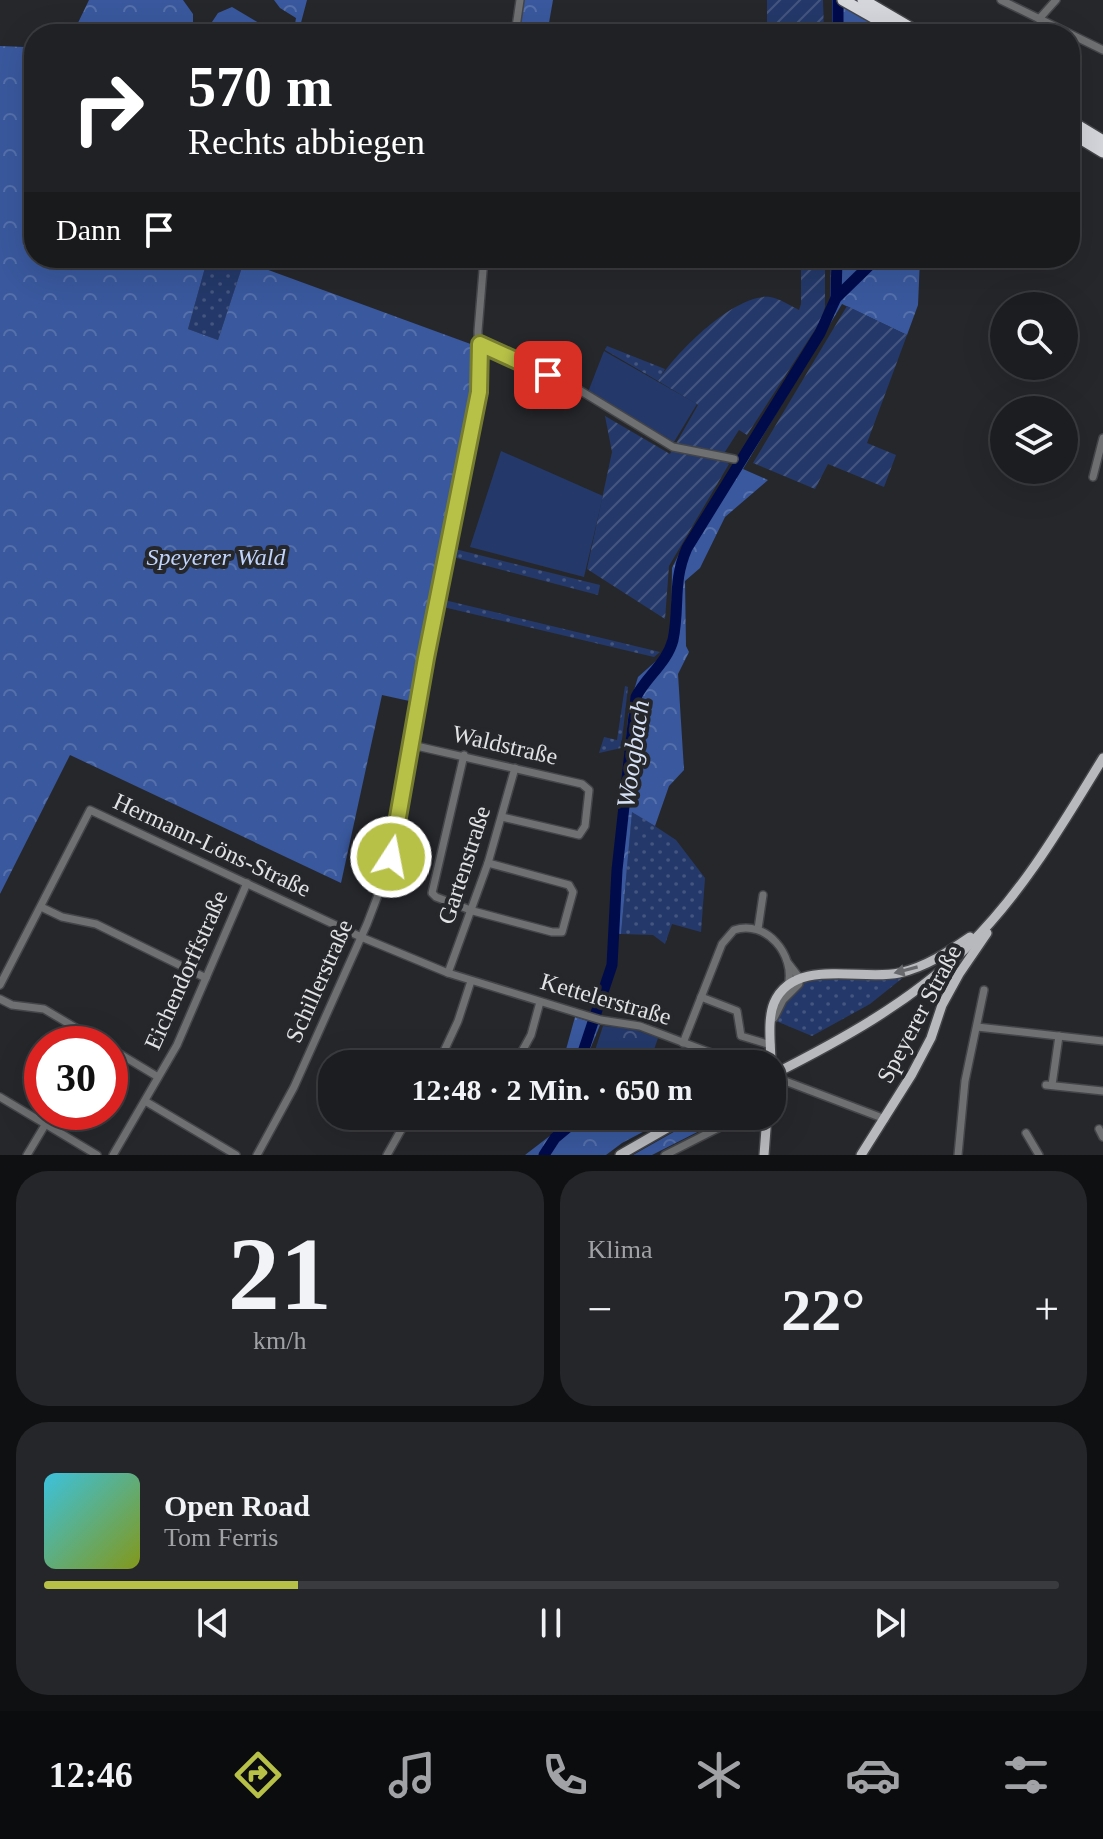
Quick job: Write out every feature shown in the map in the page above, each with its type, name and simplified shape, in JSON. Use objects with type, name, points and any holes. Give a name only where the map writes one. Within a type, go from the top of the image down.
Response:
[{"type":"highway","points":[[843,0],[863,4],[902,24]]},
{"type":"highway","points":[[863,4],[890,24]]},
{"type":"highway","points":[[1080,127],[1103,141]]},
{"type":"highway","points":[[1080,138],[1103,152]]},
{"type":"main road","points":[[786,1068],[855,1031],[907,997],[951,962],[995,917],[1042,856],[1103,758]]},
{"type":"main road","name":"Speyerer Straße","points":[[861,1155],[921,1058],[933,1035],[940,1010],[959,974],[1015,892]]},
{"type":"main road","points":[[771,1050],[773,1005],[788,986],[799,979],[816,974],[881,975],[911,969],[948,953],[995,917]]},
{"type":"main road","points":[[620,1155],[664,1130]]},
{"type":"main road","points":[[764,1155],[766,1130]]},
{"type":"street","points":[[516,24],[520,0]]},
{"type":"street","points":[[1001,0],[1049,24]]},
{"type":"street","points":[[1039,19],[1056,0]]},
{"type":"street","points":[[1080,39],[1103,50]]},
{"type":"street","name":"Schillerstraße","points":[[257,1155],[290,1097],[388,869],[479,392],[478,331],[483,268]]},
{"type":"street","points":[[480,344],[571,385],[673,447],[734,459]]},
{"type":"street","points":[[1093,477],[1103,438]]},
{"type":"street","name":"Waldstraße","points":[[412,745],[464,755],[588,788],[586,822],[584,831],[579,835],[502,817]]},
{"type":"street","points":[[464,755],[432,893],[473,911],[562,932],[573,892],[569,885],[488,863]]},
{"type":"street","name":"Gartenstraße","points":[[448,973],[473,911],[515,768]]},
{"type":"street","name":"Hermann-Löns-Straße","points":[[41,907],[90,810],[361,937],[448,973]]},
{"type":"street","name":"Eichendorffstraße","points":[[113,1155],[177,1045],[247,883]]},
{"type":"street","points":[[758,929],[763,895]]},
{"type":"street","points":[[0,985],[41,907],[62,917],[96,924],[206,978]]},
{"type":"street","points":[[683,1043],[726,938],[739,928],[758,929],[773,939],[799,979],[798,986],[780,1004],[772,1025]]},
{"type":"street","points":[[785,959],[788,986]]},
{"type":"street","name":"Kettelerstraße","points":[[448,973],[589,1017],[640,1026],[702,1050]]},
{"type":"street","points":[[445,1050],[471,981]]},
{"type":"street","points":[[958,1155],[965,1081],[984,990]]},
{"type":"street","points":[[701,997],[737,1011],[741,1036],[771,1045]]},
{"type":"street","points":[[0,999],[12,1005],[44,1009],[73,1026]]},
{"type":"street","points":[[523,1050],[531,1035],[540,1002]]},
{"type":"street","points":[[977,1027],[1103,1041]]},
{"type":"street","points":[[1059,1036],[1049,1085],[1103,1091]]},
{"type":"street","points":[[128,1059],[158,1077]]},
{"type":"street","points":[[786,1080],[885,1119]]},
{"type":"street","points":[[0,1097],[24,1112]]},
{"type":"street","points":[[145,1101],[236,1155]]},
{"type":"street","points":[[27,1155],[42,1130]]},
{"type":"street","points":[[54,1130],[97,1155]]},
{"type":"street","points":[[387,1155],[401,1130]]},
{"type":"street","points":[[665,1155],[716,1130]]},
{"type":"street","points":[[1026,1133],[1039,1155]]},
{"type":"green space","points":[[89,0],[183,0],[193,14],[193,24],[77,24]]},
{"type":"green space","points":[[274,0],[307,0],[301,24],[295,24],[296,18]]},
{"type":"green space","points":[[521,0],[553,0],[549,24],[517,24]]},
{"type":"green space","points":[[767,0],[823,0],[824,24],[767,24]]},
{"type":"green space","points":[[832,0],[875,24],[832,24]]},
{"type":"green space","points":[[232,7],[261,24],[211,24],[218,13]]},
{"type":"green space","name":"Speyerer Wald","points":[[0,46],[24,47],[24,268],[205,268],[188,329],[218,340],[242,268],[263,268],[476,346],[474,393],[414,702],[382,695],[341,883],[70,755],[0,894]]},
{"type":"green space","points":[[205,268],[242,268],[218,340],[188,329]]},
{"type":"green space","points":[[801,268],[825,268],[825,307],[820,322],[747,435],[739,430],[721,458],[729,464],[669,566],[665,619],[587,569],[612,452],[605,416],[670,454],[698,405],[658,381],[666,369],[707,327],[740,304],[770,297],[799,310]]},
{"type":"green space","points":[[831,268],[920,268],[918,305],[907,335],[842,304],[743,469],[768,480],[725,517],[700,568],[685,581],[686,646],[689,652],[678,674],[684,770],[669,786],[655,826],[632,812],[621,934],[609,933],[629,707],[638,677],[664,654],[671,641],[672,568],[830,312]]},
{"type":"green space","points":[[847,306],[907,335],[867,443],[896,455],[884,487],[828,464],[815,489],[753,463]]},
{"type":"green space","points":[[607,346],[665,369],[658,381],[605,350]]},
{"type":"green space","points":[[604,351],[697,404],[674,442],[588,392]]},
{"type":"green space","points":[[501,451],[603,496],[584,577],[470,547]]},
{"type":"green space","points":[[451,548],[600,585],[598,595],[449,556]]},
{"type":"green space","points":[[440,599],[660,652],[654,657],[439,606]]},
{"type":"green space","points":[[625,686],[628,687],[621,748],[599,753],[604,737],[617,740]]},
{"type":"green space","points":[[632,811],[676,840],[705,878],[701,932],[672,924],[665,944],[653,935],[621,934]]},
{"type":"green space","points":[[827,976],[877,980],[905,976],[870,1004],[812,1036],[776,1021],[785,1001],[802,987],[803,979]]},
{"type":"green space","points":[[575,1017],[600,1025],[590,1050],[566,1050]]},
{"type":"green space","points":[[603,1026],[633,1029],[658,1038],[654,1050],[595,1050]]},
{"type":"green space","points":[[562,1130],[647,1130],[606,1155],[525,1155]]},
{"type":"green space","points":[[677,1130],[701,1130],[652,1155],[633,1155]]},
{"type":"waterway","name":"Woogbach","points":[[838,0],[838,24]]},
{"type":"waterway","name":"Woogbach","points":[[836,298],[837,268]]},
{"type":"waterway","name":"Woogbach","points":[[584,1050],[612,965],[617,870],[636,697],[666,656],[673,640],[682,560],[820,333],[836,298],[867,268]]},
{"type":"waterway","name":"Woogbach","points":[[544,1155],[565,1130]]},
{"type":"route","points":[[391,857],[426,658],[479,392],[480,344],[548,375]]}]
